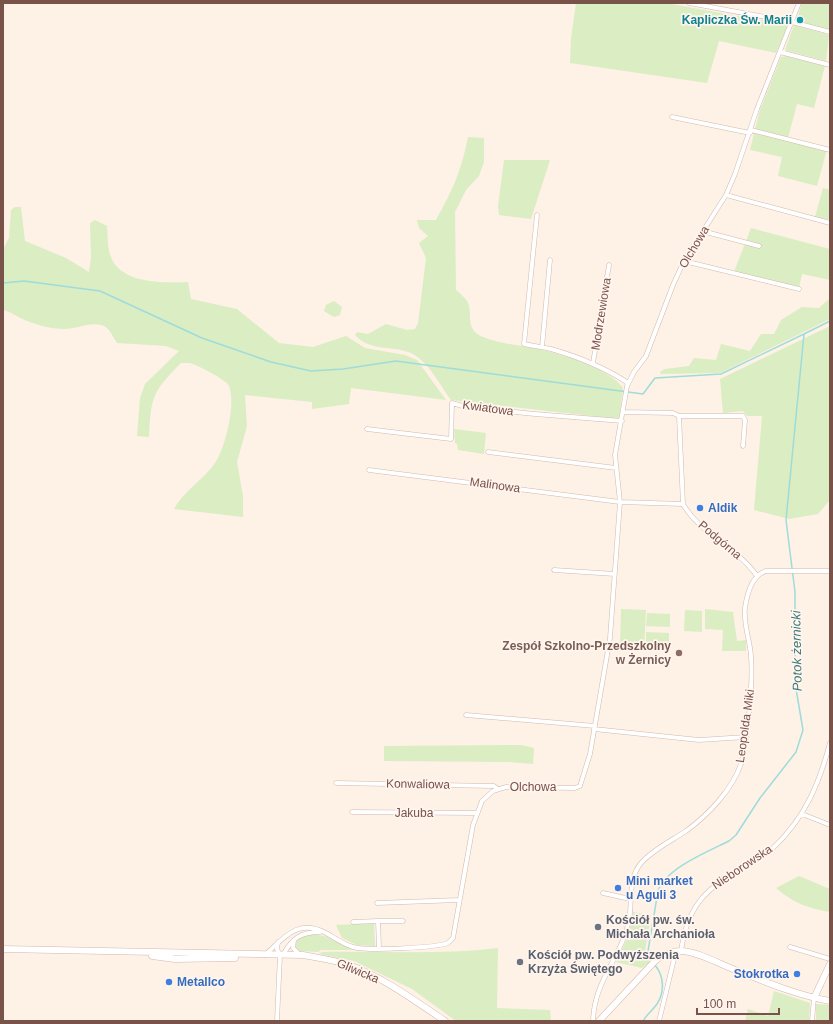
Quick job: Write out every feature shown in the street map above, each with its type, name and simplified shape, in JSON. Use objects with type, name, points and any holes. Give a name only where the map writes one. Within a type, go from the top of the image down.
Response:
[{"type":"street","points":[[689,3],[792,22],[830,32]]},
{"type":"street","name":"Olchowa","points":[[262,955],[289,933],[300,929],[314,929],[325,932],[353,947],[379,948],[436,945],[451,942],[454,936],[476,813],[482,801],[498,789],[515,786],[578,787],[588,762],[610,638],[620,502],[616,468],[616,450],[626,390],[628,383],[646,356],[673,285],[684,261],[726,195],[736,174],[757,109],[799,3]]},
{"type":"street","points":[[780,52],[830,65]]},
{"type":"street","points":[[672,117],[750,131],[830,150]]},
{"type":"street","points":[[726,195],[830,223]]},
{"type":"street","points":[[536,215],[524,344],[542,347],[593,363],[628,383]]},
{"type":"street","points":[[702,231],[759,246]]},
{"type":"street","points":[[542,347],[550,260]]},
{"type":"street","points":[[684,261],[799,289]]},
{"type":"street","name":"Modrzewiowa","points":[[593,363],[609,265]]},
{"type":"street","name":"Kwiatowa","points":[[367,429],[451,440],[452,402],[466,407],[622,421]]},
{"type":"street","points":[[623,412],[673,412],[679,416],[743,416],[745,420],[743,446]]},
{"type":"street","points":[[620,502],[683,504],[679,416]]},
{"type":"street","points":[[488,452],[616,468]]},
{"type":"street","name":"Malinowa","points":[[369,470],[620,502]]},
{"type":"street","name":"Podgórna","points":[[683,504],[694,518],[749,565],[757,576]]},
{"type":"street","points":[[554,570],[615,574]]},
{"type":"street","points":[[757,576],[766,571],[830,571]]},
{"type":"street","name":"Leopolda Miki","points":[[593,1021],[598,988],[626,932],[630,916],[630,899],[633,876],[642,862],[656,850],[699,821],[725,793],[738,770],[746,737],[752,666],[745,608],[751,586],[757,576]]},
{"type":"street","points":[[466,715],[595,727],[699,740],[746,737]]},
{"type":"street","name":"Nieborowska","points":[[659,1021],[678,951],[690,917],[705,893],[720,881],[771,849],[790,830],[802,814],[816,788],[830,743]]},
{"type":"street","name":"Konwaliowa","points":[[336,783],[494,786],[498,789]]},
{"type":"street","name":"Jakuba","points":[[352,812],[476,813]]},
{"type":"street","points":[[802,814],[830,825]]},
{"type":"street","points":[[603,893],[630,899]]},
{"type":"street","points":[[377,903],[460,900]]},
{"type":"street","points":[[378,921],[379,948]]},
{"type":"street","points":[[352,922],[403,921]]},
{"type":"street","points":[[277,1021],[282,955],[294,939],[305,933],[325,932]]},
{"type":"street","points":[[294,939],[293,948],[300,955]]},
{"type":"street","points":[[278,942],[277,949],[282,955]]},
{"type":"street","points":[[790,947],[830,958]]},
{"type":"street","name":"Gliwicka","points":[[3,949],[127,952],[175,959],[226,959],[262,955],[300,955],[335,961],[365,972],[402,992],[445,1021]]},
{"type":"street","points":[[599,1021],[656,960],[666,954],[678,951],[699,956],[814,998],[830,1001]]},
{"type":"street","points":[[812,1021],[814,998],[830,964]]},
{"type":"green space","points":[[576,3],[666,3],[788,25],[776,53],[719,41],[707,83],[570,63],[571,38]]},
{"type":"green space","points":[[802,3],[830,3],[830,30],[796,22]]},
{"type":"green space","points":[[794,25],[829,35],[826,61],[785,50]]},
{"type":"green space","points":[[786,56],[825,66],[814,108],[797,104],[788,138],[755,129],[760,110],[781,57]]},
{"type":"green space","points":[[754,133],[827,149],[817,186],[778,176],[782,157],[750,150]]},
{"type":"green space","points":[[468,137],[484,138],[484,162],[479,176],[466,190],[455,212],[456,290],[465,298],[469,305],[470,321],[473,329],[476,333],[488,339],[559,354],[596,368],[607,374],[623,388],[619,419],[451,400],[428,367],[417,357],[404,351],[367,344],[355,335],[357,332],[368,334],[386,324],[407,330],[415,329],[418,323],[426,258],[419,243],[428,236],[419,228],[417,220],[436,220],[456,180]]},
{"type":"green space","points":[[504,160],[550,160],[531,219],[499,215],[498,206]]},
{"type":"green space","points":[[823,188],[830,190],[830,220],[815,217]]},
{"type":"green space","points":[[15,207],[21,207],[25,241],[66,258],[89,272],[91,257],[90,223],[95,220],[107,226],[108,246],[111,257],[116,266],[133,277],[156,282],[188,282],[191,299],[237,309],[279,343],[313,347],[346,336],[365,348],[405,355],[417,360],[446,400],[351,388],[349,404],[312,409],[312,402],[245,395],[247,426],[237,462],[243,496],[243,517],[174,509],[184,495],[208,472],[218,458],[227,433],[231,412],[231,393],[229,386],[218,377],[199,367],[190,363],[181,363],[164,381],[155,396],[152,404],[149,437],[137,436],[140,398],[145,384],[179,351],[166,346],[117,343],[109,330],[101,325],[92,324],[69,329],[54,328],[34,324],[3,310],[3,249],[9,238],[11,210]]},
{"type":"green space","points":[[751,228],[830,249],[830,280],[802,274],[799,288],[734,272]]},
{"type":"green space","points":[[830,298],[830,319],[720,373],[661,374],[660,372],[665,369],[689,366],[694,358],[716,360],[721,344],[750,351],[761,334],[774,334],[781,320],[802,307],[819,308]]},
{"type":"green space","points":[[334,301],[342,307],[340,315],[334,317],[324,311],[326,305]]},
{"type":"green space","points":[[830,326],[830,500],[818,514],[789,519],[754,510],[762,416],[747,416],[743,411],[723,413],[720,379]]},
{"type":"green space","points":[[454,429],[486,433],[484,454],[458,450],[457,444],[455,443]]},
{"type":"green space","points":[[621,609],[646,610],[644,650],[620,649]]},
{"type":"green space","points":[[705,609],[733,612],[737,641],[746,640],[746,651],[722,651],[723,630],[705,629]]},
{"type":"green space","points":[[685,610],[702,611],[702,632],[684,631]]},
{"type":"green space","points":[[647,613],[670,614],[670,627],[646,626]]},
{"type":"green space","points":[[646,632],[669,633],[669,646],[646,646]]},
{"type":"green space","points":[[521,745],[534,748],[533,764],[509,762],[384,761],[384,746]]},
{"type":"green space","points":[[799,876],[830,889],[830,912],[814,909],[801,904],[789,898],[776,888]]},
{"type":"green space","points":[[633,912],[651,915],[645,951],[650,962],[642,968],[616,962],[628,937]]},
{"type":"green space","points":[[374,923],[375,946],[357,945],[342,938],[336,925]]},
{"type":"green space","points":[[310,934],[325,936],[352,950],[321,950],[318,952],[302,951],[299,953],[295,947],[297,939]]},
{"type":"green space","points":[[498,948],[497,1008],[550,1010],[551,1021],[456,1021],[412,989],[354,961],[319,954],[322,952],[454,951]]},
{"type":"green space","points":[[774,991],[810,1003],[809,1021],[745,1021],[748,1009],[768,1016]]},
{"type":"green space","points":[[816,1004],[830,1005],[830,1021],[816,1021]]},
{"type":"waterway","points":[[3,283],[24,281],[100,291],[202,338],[271,362],[311,371],[343,369],[396,361],[643,394],[655,378],[721,374],[804,334]]},
{"type":"waterway","name":"Potok żernicki","points":[[652,960],[648,951],[658,891],[663,883],[670,875],[689,861],[729,841],[736,835],[760,798],[796,752],[803,730],[795,683],[795,592],[786,520],[804,334],[830,321]]},
{"type":"waterway","name":"Potok żernicki","points":[[643,1021],[660,999],[662,979],[655,965]]},
{"type":"place","name":"Kapliczka Św. Marii","points":[[800,20]]},
{"type":"place","name":"Aldik","points":[[700,508]]},
{"type":"place","name":"Zespół Szkolno-Przedszkolny w Żernicy","points":[[679,653]]},
{"type":"place","name":"Mini market u Aguli 3","points":[[618,888]]},
{"type":"place","name":"Kościół pw. św. Michała Archanioła","points":[[598,927]]},
{"type":"place","name":"Kościół pw. Podwyższenia Krzyża Świętego","points":[[520,962]]},
{"type":"place","name":"Stokrotka","points":[[797,974]]},
{"type":"place","name":"Metallco","points":[[169,982]]}]
